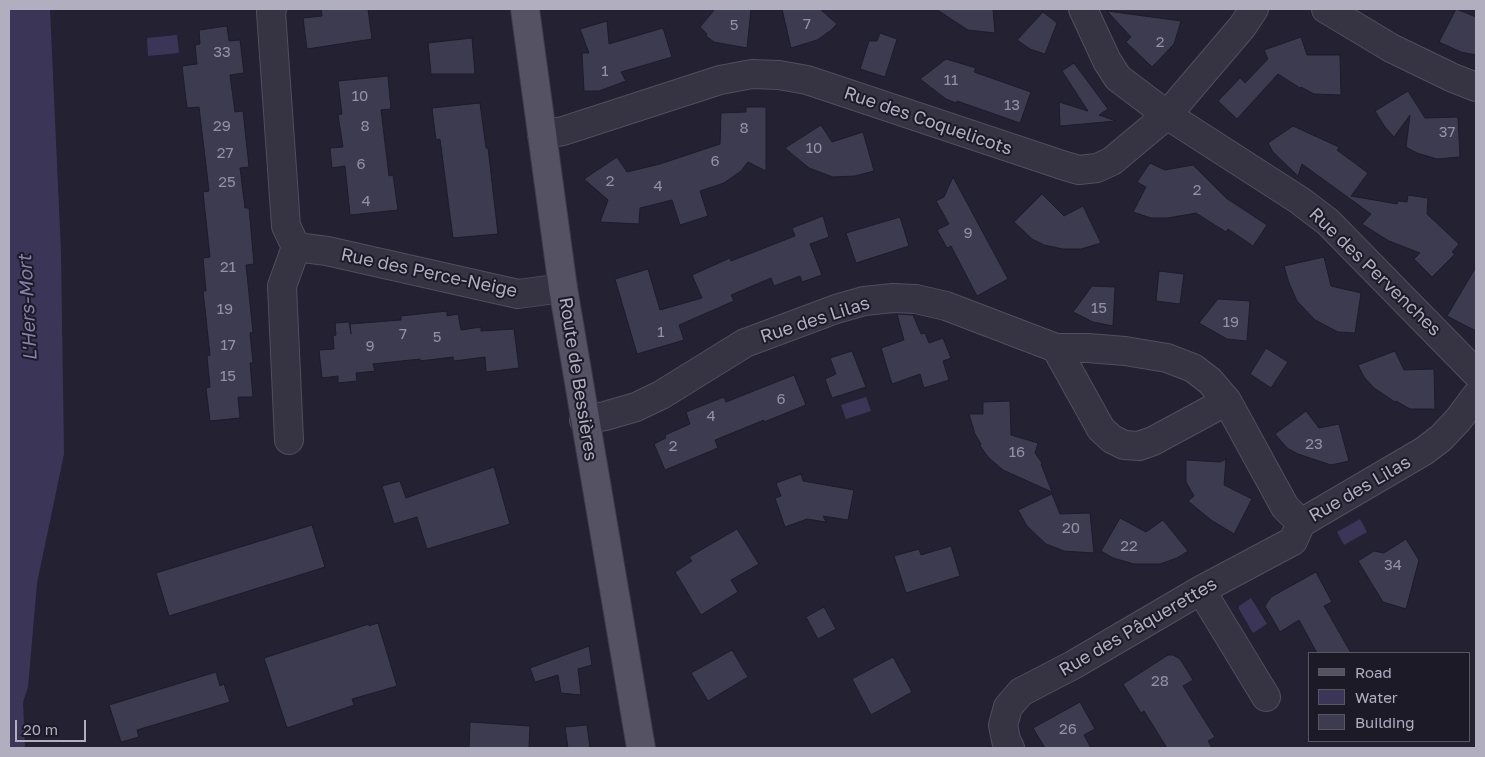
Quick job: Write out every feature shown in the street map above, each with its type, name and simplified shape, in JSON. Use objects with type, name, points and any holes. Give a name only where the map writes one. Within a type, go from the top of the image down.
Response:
[{"type":"main road","name":"Route de Bessières","points":[[525,9],[563,288],[641,748]]},
{"type":"street","points":[[272,9],[270,12],[286,226],[296,247],[282,286],[289,440]]},
{"type":"street","name":"Rue des Pervenches","points":[[1083,9],[1087,14],[1107,61],[1118,78],[1167,115],[1300,200],[1328,222],[1476,373]]},
{"type":"street","name":"Rue des Coquelicots","points":[[542,135],[563,131],[720,80],[752,74],[779,75],[807,80],[1079,170],[1097,168],[1112,161],[1167,115],[1242,27],[1254,9]]},
{"type":"street","points":[[1326,9],[1391,48],[1476,87]]},
{"type":"street","name":"Rue des Perce-Neige","points":[[296,247],[327,251],[518,294],[563,288]]},
{"type":"street","name":"Rue des Lilas","points":[[584,420],[636,407],[661,395],[745,343],[836,309],[864,301],[893,298],[916,299],[946,306],[1056,348],[1125,351],[1167,358],[1193,368],[1210,381],[1227,401],[1285,507],[1301,523],[1424,452],[1458,420],[1476,396]]},
{"type":"street","points":[[1056,348],[1101,429],[1112,439],[1124,445],[1140,446],[1153,441],[1227,401]]},
{"type":"street","name":"Rue des Pâquerettes","points":[[1010,748],[1003,725],[1008,707],[1021,692],[1073,666],[1201,590],[1294,541],[1301,523]]},
{"type":"street","points":[[1201,590],[1266,697]]},
{"type":"water","name":"L'Hers-Mort","points":[[9,9],[50,9],[61,252],[64,454],[37,583],[28,687],[23,702],[25,748],[9,748]]},
{"type":"water","points":[[177,35],[179,53],[148,56],[147,38]]},
{"type":"water","points":[[866,397],[871,411],[846,419],[841,405]]},
{"type":"water","points":[[1360,519],[1367,532],[1344,545],[1337,532]]},
{"type":"water","points":[[1251,598],[1267,624],[1253,633],[1239,609],[1239,606]]},
{"type":"building","points":[[321,9],[368,9],[372,39],[307,49],[303,18],[322,16]]},
{"type":"building","points":[[715,9],[751,9],[747,48],[714,42],[706,36],[707,34],[700,27]]},
{"type":"building","points":[[782,9],[820,9],[837,24],[817,40],[791,48]]},
{"type":"building","points":[[936,9],[993,9],[995,33],[968,30]]},
{"type":"building","points":[[1456,9],[1476,17],[1476,55],[1461,52],[1439,42]]},
{"type":"building","points":[[1107,11],[1181,21],[1174,44],[1152,67],[1126,42],[1131,37]]},
{"type":"building","points":[[1043,12],[1057,23],[1045,54],[1030,49],[1017,40]]},
{"type":"building","points":[[607,21],[609,44],[663,28],[672,57],[621,72],[626,81],[599,91],[584,91],[582,53],[589,53],[580,29]]},
{"type":"building","points":[[227,26],[229,41],[240,40],[244,73],[230,75],[235,112],[243,111],[249,167],[240,168],[245,208],[249,208],[254,264],[246,265],[253,332],[250,333],[253,363],[250,363],[253,397],[238,397],[240,418],[210,421],[206,388],[210,387],[207,356],[210,355],[203,291],[206,291],[203,258],[210,257],[203,192],[209,191],[199,107],[187,108],[182,66],[197,64],[195,45],[200,44],[199,30]]},
{"type":"building","points":[[880,33],[897,39],[885,77],[860,69],[869,41],[877,41]]},
{"type":"building","points":[[1301,37],[1307,55],[1340,55],[1341,95],[1314,94],[1300,88],[1278,74],[1237,119],[1218,101],[1240,78],[1245,83],[1268,59],[1264,50]]},
{"type":"building","points":[[472,38],[475,74],[431,74],[428,43]]},
{"type":"building","points":[[946,59],[976,68],[974,72],[1031,92],[1020,123],[946,99],[920,79]]},
{"type":"building","points":[[1074,63],[1108,109],[1099,115],[1116,121],[1060,126],[1059,102],[1088,111],[1062,71]]},
{"type":"building","points":[[388,76],[391,109],[381,110],[389,176],[393,175],[398,210],[350,215],[345,166],[332,168],[330,148],[343,147],[338,115],[342,114],[338,81]]},
{"type":"building","points":[[1408,91],[1425,118],[1458,117],[1460,157],[1437,159],[1417,153],[1406,147],[1410,115],[1394,137],[1385,127],[1375,111]]},
{"type":"building","points":[[480,103],[486,148],[488,148],[498,234],[453,238],[440,139],[436,140],[432,108]]},
{"type":"building","points":[[746,107],[766,107],[766,171],[748,162],[741,171],[724,183],[700,191],[708,216],[680,225],[672,200],[640,208],[639,224],[600,222],[608,200],[584,179],[617,157],[627,172],[660,164],[720,144],[721,113],[746,112]]},
{"type":"building","points":[[821,125],[832,142],[863,132],[874,171],[855,176],[833,177],[809,168],[785,148]]},
{"type":"building","points":[[1293,126],[1339,147],[1337,150],[1368,173],[1351,196],[1397,204],[1398,201],[1407,202],[1408,195],[1428,198],[1427,214],[1459,244],[1452,252],[1455,254],[1432,277],[1414,259],[1420,253],[1389,241],[1362,224],[1371,214],[1302,164],[1298,176],[1273,152],[1268,143]]},
{"type":"building","points":[[1150,163],[1165,170],[1193,165],[1226,198],[1267,225],[1253,246],[1228,229],[1226,232],[1196,213],[1168,218],[1151,218],[1133,212],[1146,187],[1137,182]]},
{"type":"building","points":[[953,177],[1008,279],[977,296],[951,246],[947,248],[937,230],[949,224],[936,201],[944,197]]},
{"type":"building","points":[[1042,194],[1064,216],[1083,206],[1101,243],[1081,249],[1063,249],[1044,245],[1032,239],[1014,222]]},
{"type":"building","points":[[823,216],[829,237],[810,244],[822,275],[802,282],[800,276],[774,286],[771,278],[731,295],[734,301],[679,325],[684,340],[637,354],[615,279],[648,269],[660,310],[702,298],[692,275],[730,258],[731,261],[795,236],[792,228]]},
{"type":"building","points":[[900,217],[909,246],[856,263],[846,233]]},
{"type":"building","points":[[1324,257],[1331,286],[1361,293],[1355,333],[1338,332],[1315,320],[1297,301],[1289,283],[1284,266]]},
{"type":"building","points":[[1476,267],[1476,331],[1447,316]]},
{"type":"building","points":[[1159,271],[1184,274],[1180,304],[1156,301]]},
{"type":"building","points":[[1092,286],[1115,287],[1113,326],[1093,322],[1073,312]]},
{"type":"building","points":[[1218,299],[1250,301],[1247,341],[1227,339],[1199,323]]},
{"type":"building","points":[[447,311],[447,316],[458,314],[461,330],[481,327],[481,331],[514,329],[519,368],[486,372],[485,357],[454,361],[453,357],[373,364],[375,371],[356,373],[357,381],[338,383],[338,376],[322,378],[319,350],[334,349],[335,323],[349,322],[351,334],[350,324],[401,320],[401,316]]},
{"type":"building","points":[[897,314],[913,315],[921,334],[925,333],[929,343],[943,338],[951,358],[943,361],[949,380],[924,388],[920,374],[892,384],[881,348],[904,340]]},
{"type":"building","points":[[1266,348],[1288,362],[1271,388],[1250,374]]},
{"type":"building","points":[[852,351],[866,387],[832,398],[825,379],[836,374],[830,358]]},
{"type":"building","points":[[1395,351],[1404,370],[1434,369],[1435,409],[1410,409],[1395,402],[1374,388],[1364,377],[1358,365]]},
{"type":"building","points":[[794,375],[806,405],[715,440],[718,448],[665,470],[654,444],[666,438],[665,435],[690,424],[686,412],[724,397],[726,402]]},
{"type":"building","points":[[1010,401],[1011,435],[1038,443],[1035,453],[1042,463],[1052,492],[1003,470],[989,458],[980,446],[981,444],[975,434],[969,414],[983,414],[983,402]]},
{"type":"building","points":[[1306,411],[1319,428],[1339,424],[1349,461],[1331,465],[1298,454],[1287,448],[1275,434]]},
{"type":"building","points":[[1226,459],[1224,485],[1252,499],[1234,534],[1211,520],[1188,501],[1194,496],[1186,482],[1186,460],[1220,462]]},
{"type":"building","points":[[494,467],[510,524],[427,549],[417,517],[394,524],[382,486],[400,481],[406,498]]},
{"type":"building","points":[[801,474],[803,481],[854,490],[848,520],[823,516],[826,522],[807,519],[785,527],[775,498],[781,496],[776,483]]},
{"type":"building","points":[[1052,494],[1060,514],[1090,513],[1094,553],[1064,551],[1046,544],[1027,526],[1018,510]]},
{"type":"building","points":[[1120,518],[1146,532],[1163,520],[1188,551],[1177,558],[1160,564],[1134,564],[1113,558],[1101,551]]},
{"type":"building","points":[[312,525],[325,567],[169,616],[156,573]]},
{"type":"building","points":[[737,529],[759,564],[731,580],[738,592],[701,615],[675,572],[692,561],[689,557]]},
{"type":"building","points":[[1406,539],[1419,560],[1406,609],[1383,602],[1358,561],[1374,551],[1384,553]]},
{"type":"building","points":[[951,546],[960,576],[906,593],[894,556],[919,549],[921,555]]},
{"type":"building","points":[[1316,572],[1332,602],[1324,606],[1350,652],[1316,652],[1299,620],[1280,632],[1265,606],[1271,597]]},
{"type":"building","points":[[824,607],[836,629],[818,639],[806,617]]},
{"type":"building","points":[[378,623],[397,686],[352,699],[354,705],[287,728],[264,658],[369,624],[369,626]]},
{"type":"building","points":[[589,646],[592,665],[578,669],[581,695],[561,693],[558,675],[535,682],[530,668]]},
{"type":"building","points":[[732,650],[748,677],[708,701],[691,673]]},
{"type":"building","points":[[1168,655],[1173,655],[1180,659],[1193,680],[1183,686],[1215,737],[1208,741],[1212,748],[1167,748],[1144,711],[1141,713],[1123,684]]},
{"type":"building","points":[[893,657],[912,692],[871,715],[852,679]]},
{"type":"building","points":[[216,672],[220,686],[224,684],[230,702],[137,730],[139,737],[121,742],[109,705]]},
{"type":"building","points":[[1080,702],[1095,729],[1084,735],[1091,748],[1045,748],[1033,728]]},
{"type":"building","points":[[470,722],[530,726],[529,748],[469,748]]},
{"type":"building","points":[[587,725],[590,748],[568,748],[565,727]]}]
